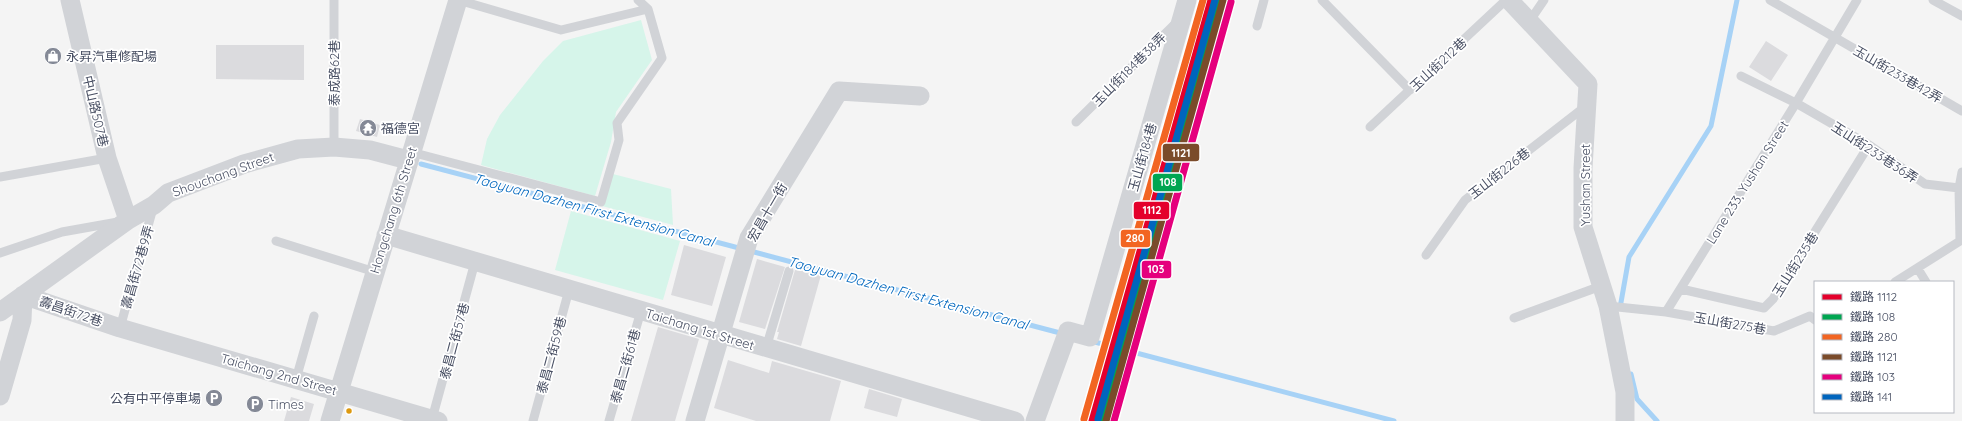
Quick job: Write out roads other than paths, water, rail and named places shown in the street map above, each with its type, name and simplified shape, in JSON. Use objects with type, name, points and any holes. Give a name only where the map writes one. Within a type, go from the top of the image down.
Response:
[{"type":"street","name":"中山路507巷","points":[[70,0],[108,158],[128,220]]},
{"type":"street","name":"Hongchang 6th Street","points":[[330,421],[408,160],[458,0]]},
{"type":"street","name":"Yushan Street","points":[[1507,0],[1588,84],[1583,168],[1583,227],[1601,286],[1610,306],[1625,392],[1625,421]]},
{"type":"street","name":"玉山街184巷","points":[[1035,421],[1066,336],[1090,337],[1185,8]]},
{"type":"street","name":"宏昌十一街","points":[[695,421],[746,249],[839,92],[920,96]]},
{"type":"street","name":"Shouchang Street","points":[[0,312],[128,220],[154,205],[168,193],[244,164],[298,149],[334,147],[370,150],[408,160]]},
{"type":"street","name":"Taichang 1st Street","points":[[386,235],[1015,421]]},
{"type":"street","name":"壽昌街72巷","points":[[23,295],[120,328]]},
{"type":"street","points":[[0,396],[22,320],[23,295]]},
{"type":"street","name":"Taichang 2nd Street","points":[[120,328],[435,420]]},
{"type":"lane","name":"泰成路62巷","points":[[334,0],[334,147]]},
{"type":"lane","points":[[458,0],[561,30],[648,9]]},
{"type":"lane","points":[[408,160],[601,202],[619,140],[617,123],[662,58],[648,9],[638,0]]},
{"type":"lane","points":[[1257,26],[1264,0]]},
{"type":"lane","points":[[1322,0],[1410,90]]},
{"type":"lane","name":"玉山街212巷","points":[[1370,128],[1507,0]]},
{"type":"lane","points":[[1529,22],[1544,0]]},
{"type":"lane","name":"玉山街233巷42弄","points":[[1770,0],[1962,111]]},
{"type":"lane","name":"Lane 233, Yushan Street","points":[[1666,312],[1796,103],[1857,0]]},
{"type":"lane","points":[[1933,0],[1962,16]]},
{"type":"lane","name":"玉山街184巷38弄","points":[[1076,122],[1185,8]]},
{"type":"lane","name":"玉山街233巷36弄","points":[[1741,76],[1796,103],[1869,145],[1925,184],[1958,188]]},
{"type":"lane","name":"玉山街226巷","points":[[1426,255],[1465,200],[1587,105]]},
{"type":"lane","name":"玉山街235巷","points":[[1680,289],[1764,308],[1773,299],[1869,145]]},
{"type":"lane","points":[[0,178],[108,158]]},
{"type":"lane","points":[[1897,281],[1918,269],[1960,241],[1958,188],[1962,172]]},
{"type":"lane","name":"壽昌街72巷9弄","points":[[120,328],[154,205]]},
{"type":"lane","points":[[0,253],[62,232],[128,220]]},
{"type":"lane","points":[[276,241],[375,272]]},
{"type":"lane","name":"泰昌二街57巷","points":[[435,420],[476,262]]},
{"type":"lane","points":[[1918,269],[1925,281]]},
{"type":"lane","points":[[766,348],[789,271]]},
{"type":"lane","points":[[1514,318],[1601,286]]},
{"type":"lane","name":"泰昌二街59巷","points":[[533,421],[569,290]]},
{"type":"lane","points":[[1610,306],[1666,312]]},
{"type":"lane","name":"泰昌二街61巷","points":[[609,421],[641,311]]},
{"type":"lane","name":"玉山街275巷","points":[[1666,312],[1774,331],[1810,316],[1814,319]]},
{"type":"lane","points":[[296,379],[314,316]]},
{"type":"waterway","points":[[1620,308],[1629,257],[1711,126],[1737,0]]},
{"type":"waterway","name":"Taoyuan Dazhen First Extension Canal","points":[[421,164],[1064,334]]},
{"type":"waterway","name":"Taoyuan Dazhen First Extension Canal","points":[[1091,341],[1394,421]]},
{"type":"waterway","points":[[1631,374],[1637,399],[1657,421]]},
{"type":"rail line","name":"280","points":[[1084,419],[1203,0]]},
{"type":"rail line","name":"1112","points":[[1092,421],[1211,0]]},
{"type":"rail line","name":"141","points":[[1098,419],[1215,0]]},
{"type":"rail line","name":"1121","points":[[1106,421],[1223,0]]},
{"type":"rail line","name":"108","points":[[1100,421],[1219,2]]},
{"type":"rail line","name":"103","points":[[1114,421],[1231,2]]},
{"type":"place","name":"永昇汽車修配場","points":[[53,56]]},
{"type":"place","name":"福德宮","points":[[368,128]]},
{"type":"place","name":"公有中平停車場","points":[[214,398]]},
{"type":"place","name":"Times","points":[[255,404]]}]
